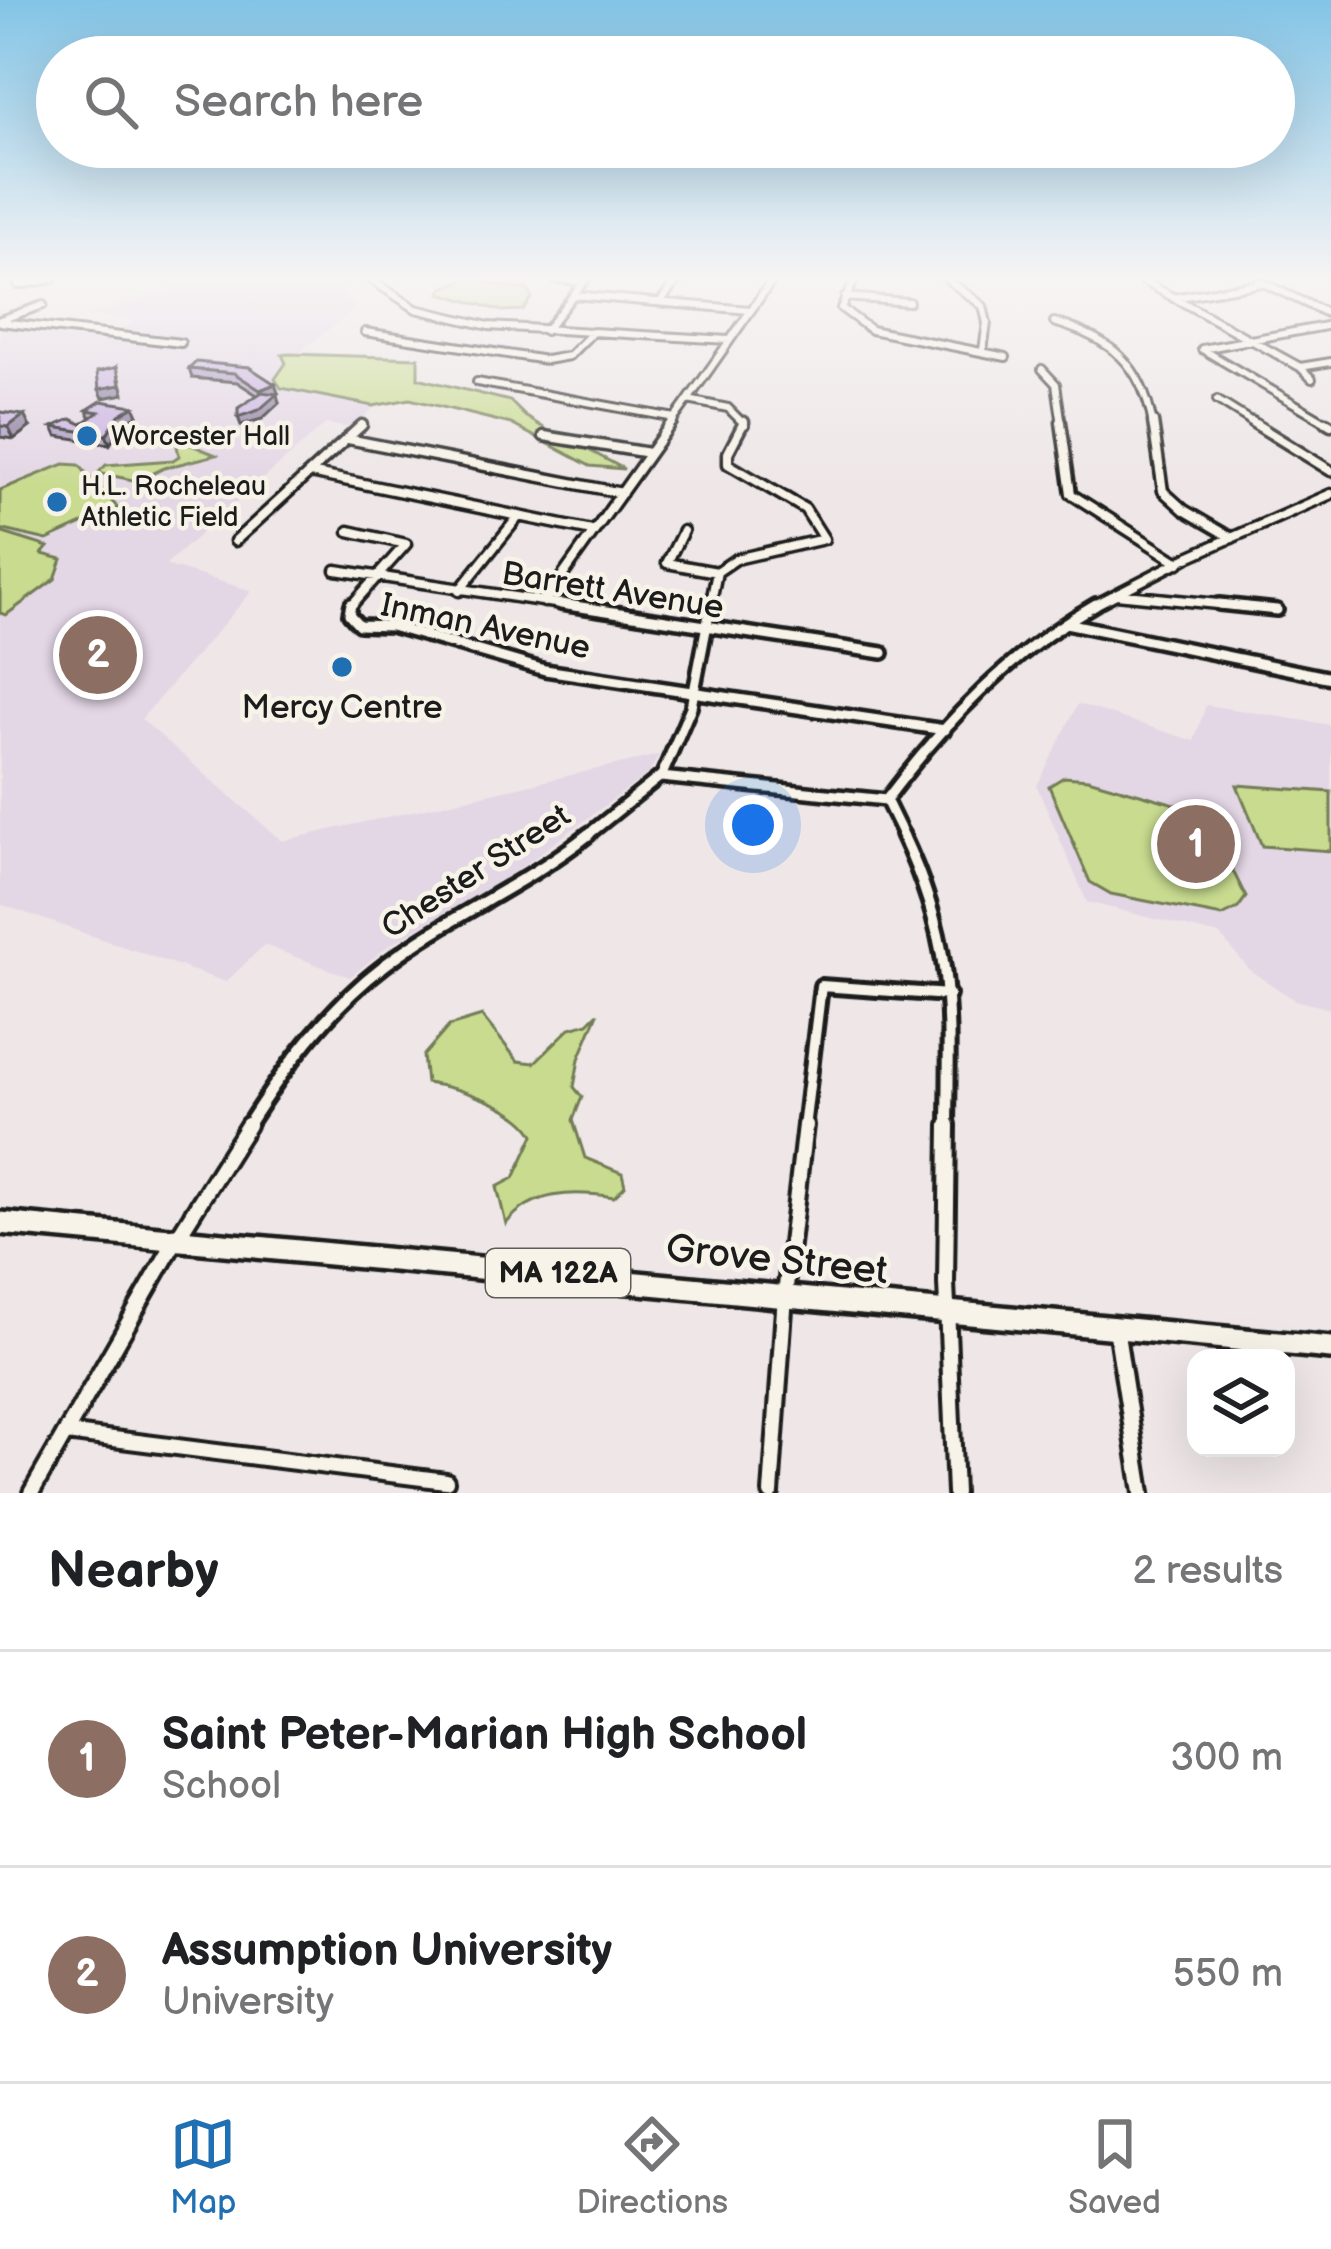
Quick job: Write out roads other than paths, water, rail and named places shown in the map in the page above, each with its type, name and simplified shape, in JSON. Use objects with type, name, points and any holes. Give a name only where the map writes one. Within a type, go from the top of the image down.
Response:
[{"type":"main road","name":"Grove Street","points":[[0,1223],[1331,1348]]},
{"type":"street","points":[[473,349],[546,360],[569,356],[576,349]]},
{"type":"street","points":[[544,602],[723,349]]},
{"type":"street","points":[[975,349],[1006,357]]},
{"type":"street","points":[[1117,349],[1128,357],[1158,428],[1163,490],[1184,510],[1232,538]]},
{"type":"street","points":[[1204,349],[1331,425]]},
{"type":"street","points":[[1265,349],[1312,379]]},
{"type":"street","points":[[1300,367],[1331,362]]},
{"type":"street","points":[[1042,370],[1055,384],[1071,494],[1179,563]]},
{"type":"street","points":[[477,382],[675,418]]},
{"type":"street","points":[[688,400],[723,407],[745,422],[728,454],[732,469],[805,509],[824,539],[736,559],[717,572],[694,692],[676,752],[661,777],[886,800]]},
{"type":"street","points":[[1217,400],[1331,471]]},
{"type":"street","points":[[235,541],[362,425]]},
{"type":"street","points":[[544,436],[649,453]]},
{"type":"street","points":[[348,439],[622,493]]},
{"type":"street","points":[[310,473],[592,531]]},
{"type":"street","points":[[886,800],[945,730],[1009,666],[1066,623],[1179,563],[1331,494]]},
{"type":"street","points":[[459,591],[519,516]]},
{"type":"street","name":"Inman Avenue","points":[[349,531],[406,543],[350,608],[350,616],[359,625],[391,626],[545,670],[945,730]]},
{"type":"street","points":[[682,531],[668,562],[717,572]]},
{"type":"street","name":"Barrett Avenue","points":[[336,571],[883,652]]},
{"type":"street","points":[[1116,595],[1277,610]]},
{"type":"street","points":[[1066,623],[1331,678]]},
{"type":"street","name":"Chester Street","points":[[31,1493],[177,1238],[284,1069],[346,997],[410,947],[553,864],[661,777]]},
{"type":"street","points":[[886,800],[935,901],[946,941],[950,995],[947,1311],[955,1493]]},
{"type":"street","points":[[771,1493],[785,1295],[821,986],[950,995]]},
{"type":"street","points":[[1116,1328],[1142,1493]]},
{"type":"street","points":[[66,1433],[446,1481]]},
{"type":"place","name":"Worcester Hall","points":[[87,436]]},
{"type":"place","name":"H.L. Rocheleau Athletic Field","points":[[57,502]]},
{"type":"place","name":"Assumption University","points":[[98,655]]},
{"type":"place","name":"Mercy Centre","points":[[342,667]]},
{"type":"place","name":"Saint Peter-Marian High School","points":[[1196,844]]}]
